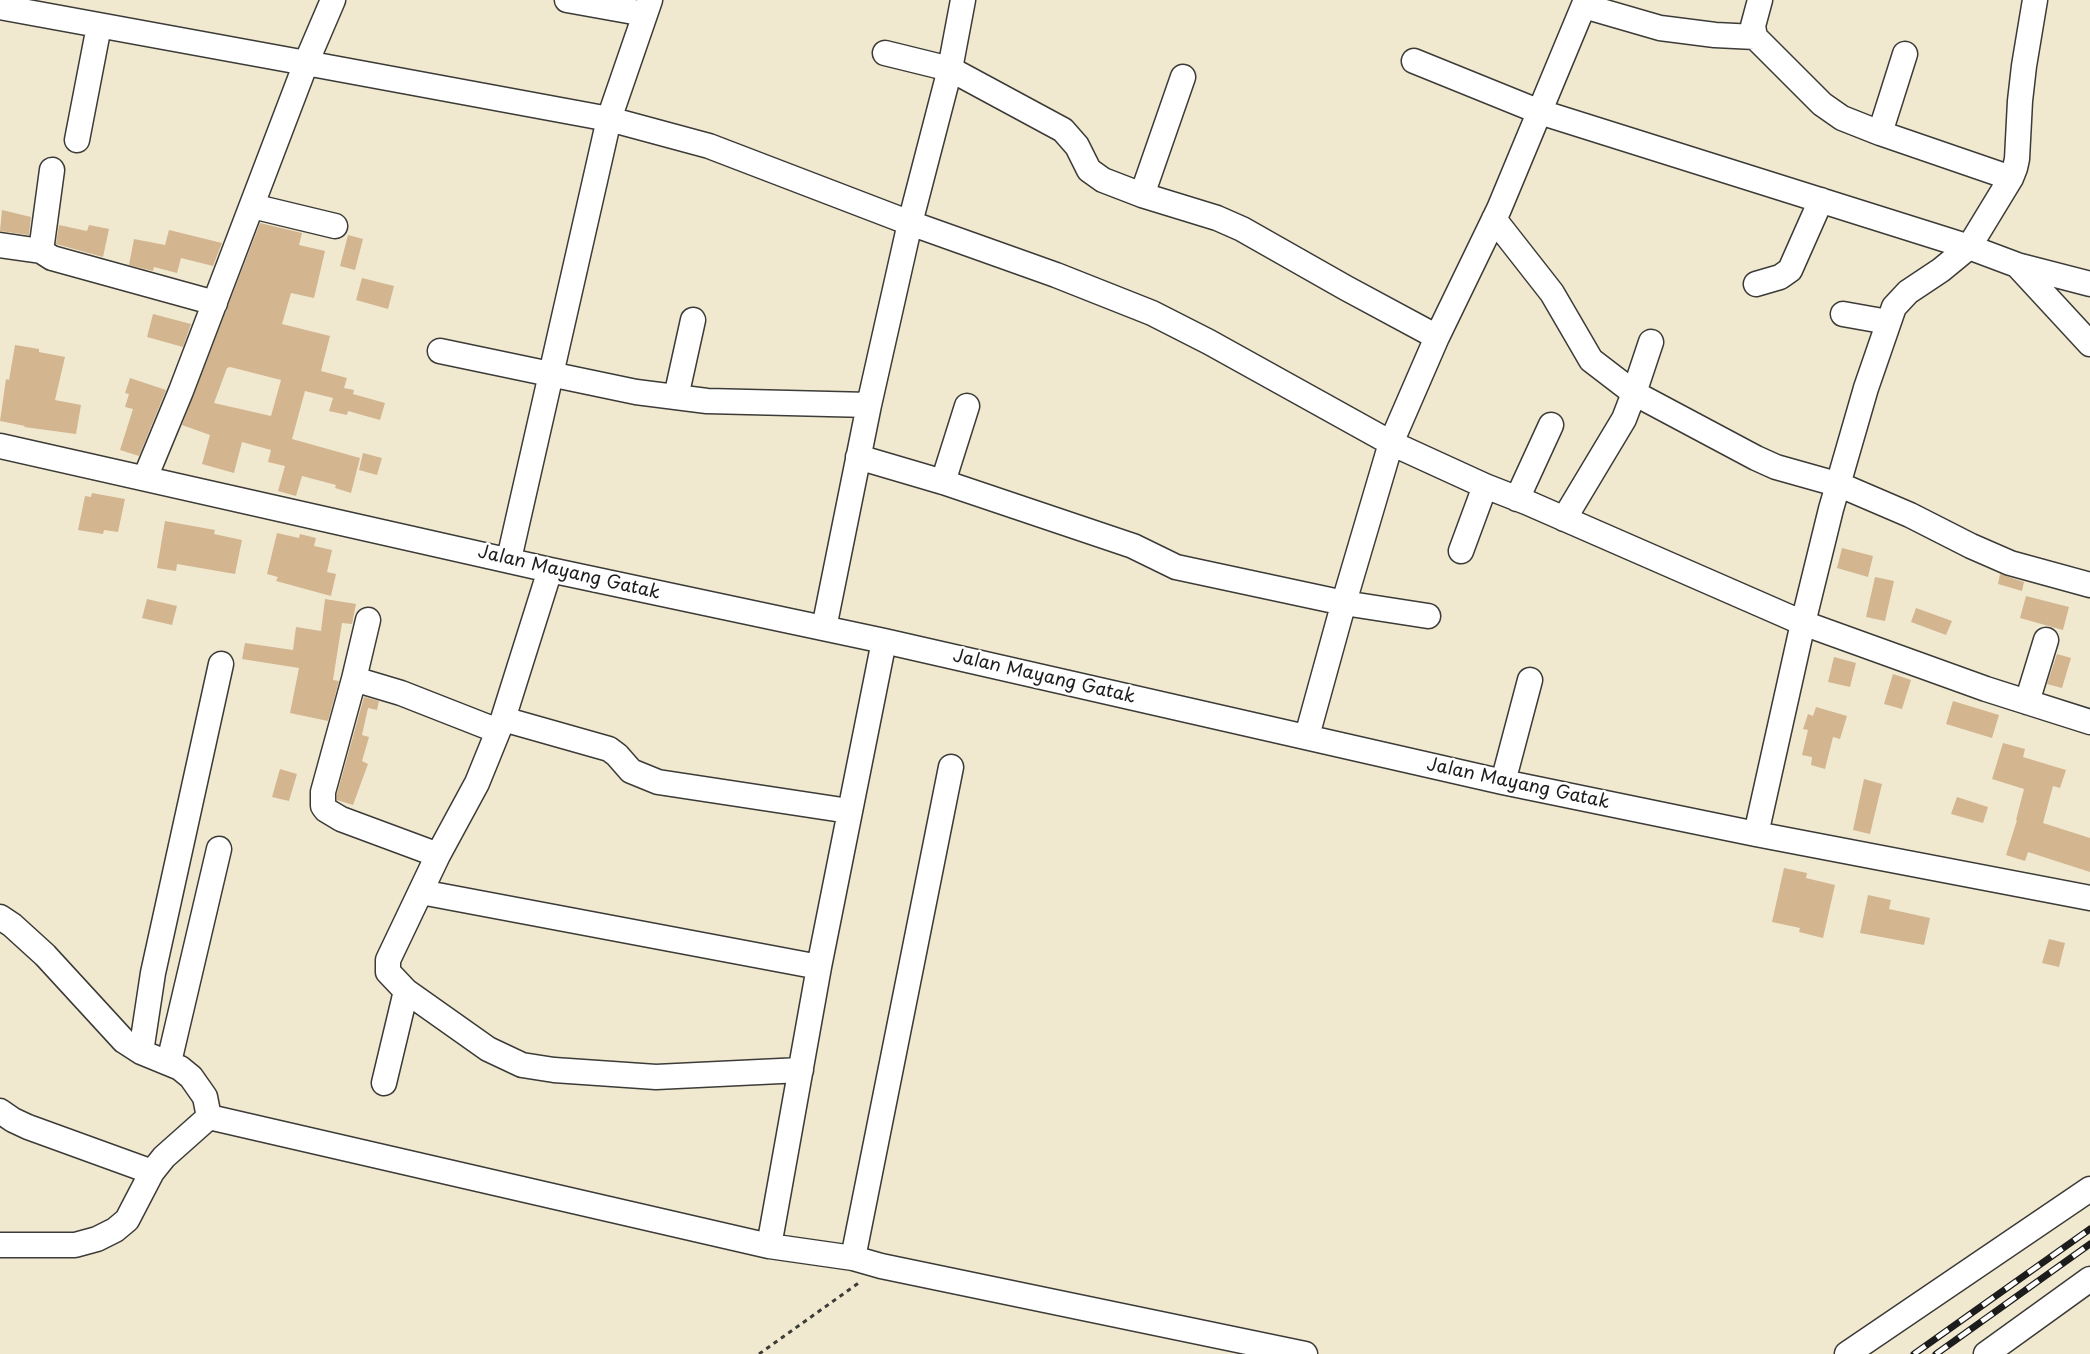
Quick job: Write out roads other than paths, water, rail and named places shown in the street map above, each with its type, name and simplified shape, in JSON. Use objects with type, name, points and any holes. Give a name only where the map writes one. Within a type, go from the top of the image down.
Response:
[{"type":"street","points":[[145,478],[215,303],[306,63],[333,0]]},
{"type":"street","points":[[509,559],[609,119],[648,7],[567,0]]},
{"type":"street","points":[[824,628],[869,405],[910,223],[950,69],[963,0]]},
{"type":"street","points":[[1760,0],[1753,26],[1755,37],[1821,104],[1842,118],[1880,133],[2011,178]]},
{"type":"street","points":[[1756,834],[1831,509],[1866,388],[1888,322],[1900,299],[1969,246],[2011,178],[2017,159],[2020,100],[2035,0]]},
{"type":"street","points":[[1308,736],[1391,443],[1437,336],[1497,214],[1585,3],[1660,28],[1755,37]]},
{"type":"street","points":[[0,7],[609,119],[709,146],[910,223],[1056,275],[1152,314],[1209,342],[1391,443],[1803,623],[2090,722]]},
{"type":"street","points":[[77,140],[99,26]]},
{"type":"street","points":[[885,53],[950,69],[1063,130],[1077,146],[1089,170],[1096,176],[1142,195],[1217,218],[1242,229],[1437,336]]},
{"type":"street","points":[[1880,133],[1905,54]]},
{"type":"street","points":[[1414,61],[1540,111],[1969,246],[2017,265],[2090,284]]},
{"type":"street","points":[[1142,195],[1183,77]]},
{"type":"street","points":[[41,251],[52,170]]},
{"type":"street","points":[[1756,284],[1780,277],[1790,270],[1821,200]]},
{"type":"street","points":[[252,206],[335,226]]},
{"type":"street","points":[[1497,214],[1552,293],[1591,360],[1634,393],[1756,459],[1795,474],[1840,484],[2010,563],[2090,585]]},
{"type":"street","points":[[0,245],[41,251],[52,258],[215,303]]},
{"type":"street","points":[[2017,265],[2090,344]]},
{"type":"street","points":[[1843,314],[1888,322]]},
{"type":"street","points":[[676,397],[693,320]]},
{"type":"street","points":[[1564,519],[1624,419],[1651,342]]},
{"type":"street","points":[[440,351],[636,392],[707,401],[869,405]]},
{"type":"street","points":[[943,482],[967,406]]},
{"type":"street","points":[[1517,499],[1551,425]]},
{"type":"street","name":"Jalan Mayang Gatak","points":[[0,446],[550,570],[884,641],[1503,782],[1756,834],[2090,898]]},
{"type":"street","points":[[858,457],[943,482],[1133,546],[1176,567],[1344,603],[1428,616]]},
{"type":"street","points":[[1461,551],[1485,486]]},
{"type":"street","points":[[550,570],[501,725],[477,783],[438,855],[387,964],[388,972],[406,991],[488,1049],[522,1065],[554,1070],[656,1077],[801,1070]]},
{"type":"street","points":[[368,620],[323,792],[323,806],[341,819],[438,855]]},
{"type":"street","points":[[2027,702],[2046,640]]},
{"type":"street","points":[[769,1246],[819,967],[884,641]]},
{"type":"street","points":[[141,1052],[153,973],[221,664]]},
{"type":"street","points":[[354,679],[501,725],[609,749],[631,771],[658,782],[849,811]]},
{"type":"street","points":[[1503,782],[1530,680]]},
{"type":"street","points":[[854,1258],[951,767]]},
{"type":"street","points":[[169,1062],[219,849]]},
{"type":"street","points":[[421,892],[819,967]]},
{"type":"street","points":[[0,917],[45,955],[116,1034],[141,1052],[169,1062],[185,1071],[205,1097],[209,1117]]},
{"type":"street","points":[[153,973],[174,975],[188,983]]},
{"type":"street","points":[[384,1083],[406,991]]},
{"type":"street","points":[[0,1111],[28,1127],[152,1172]]},
{"type":"street","points":[[209,1117],[769,1246],[854,1258],[881,1266],[1305,1354]]},
{"type":"street","points":[[0,1245],[75,1245],[107,1235],[127,1220],[152,1172],[173,1147],[209,1117]]},
{"type":"street","points":[[1847,1354],[2090,1189]]},
{"type":"street","points":[[1986,1354],[2090,1279]]},
{"type":"railway","points":[[1914,1354],[2090,1229]]},
{"type":"railway","points":[[1936,1354],[2090,1244]]}]
